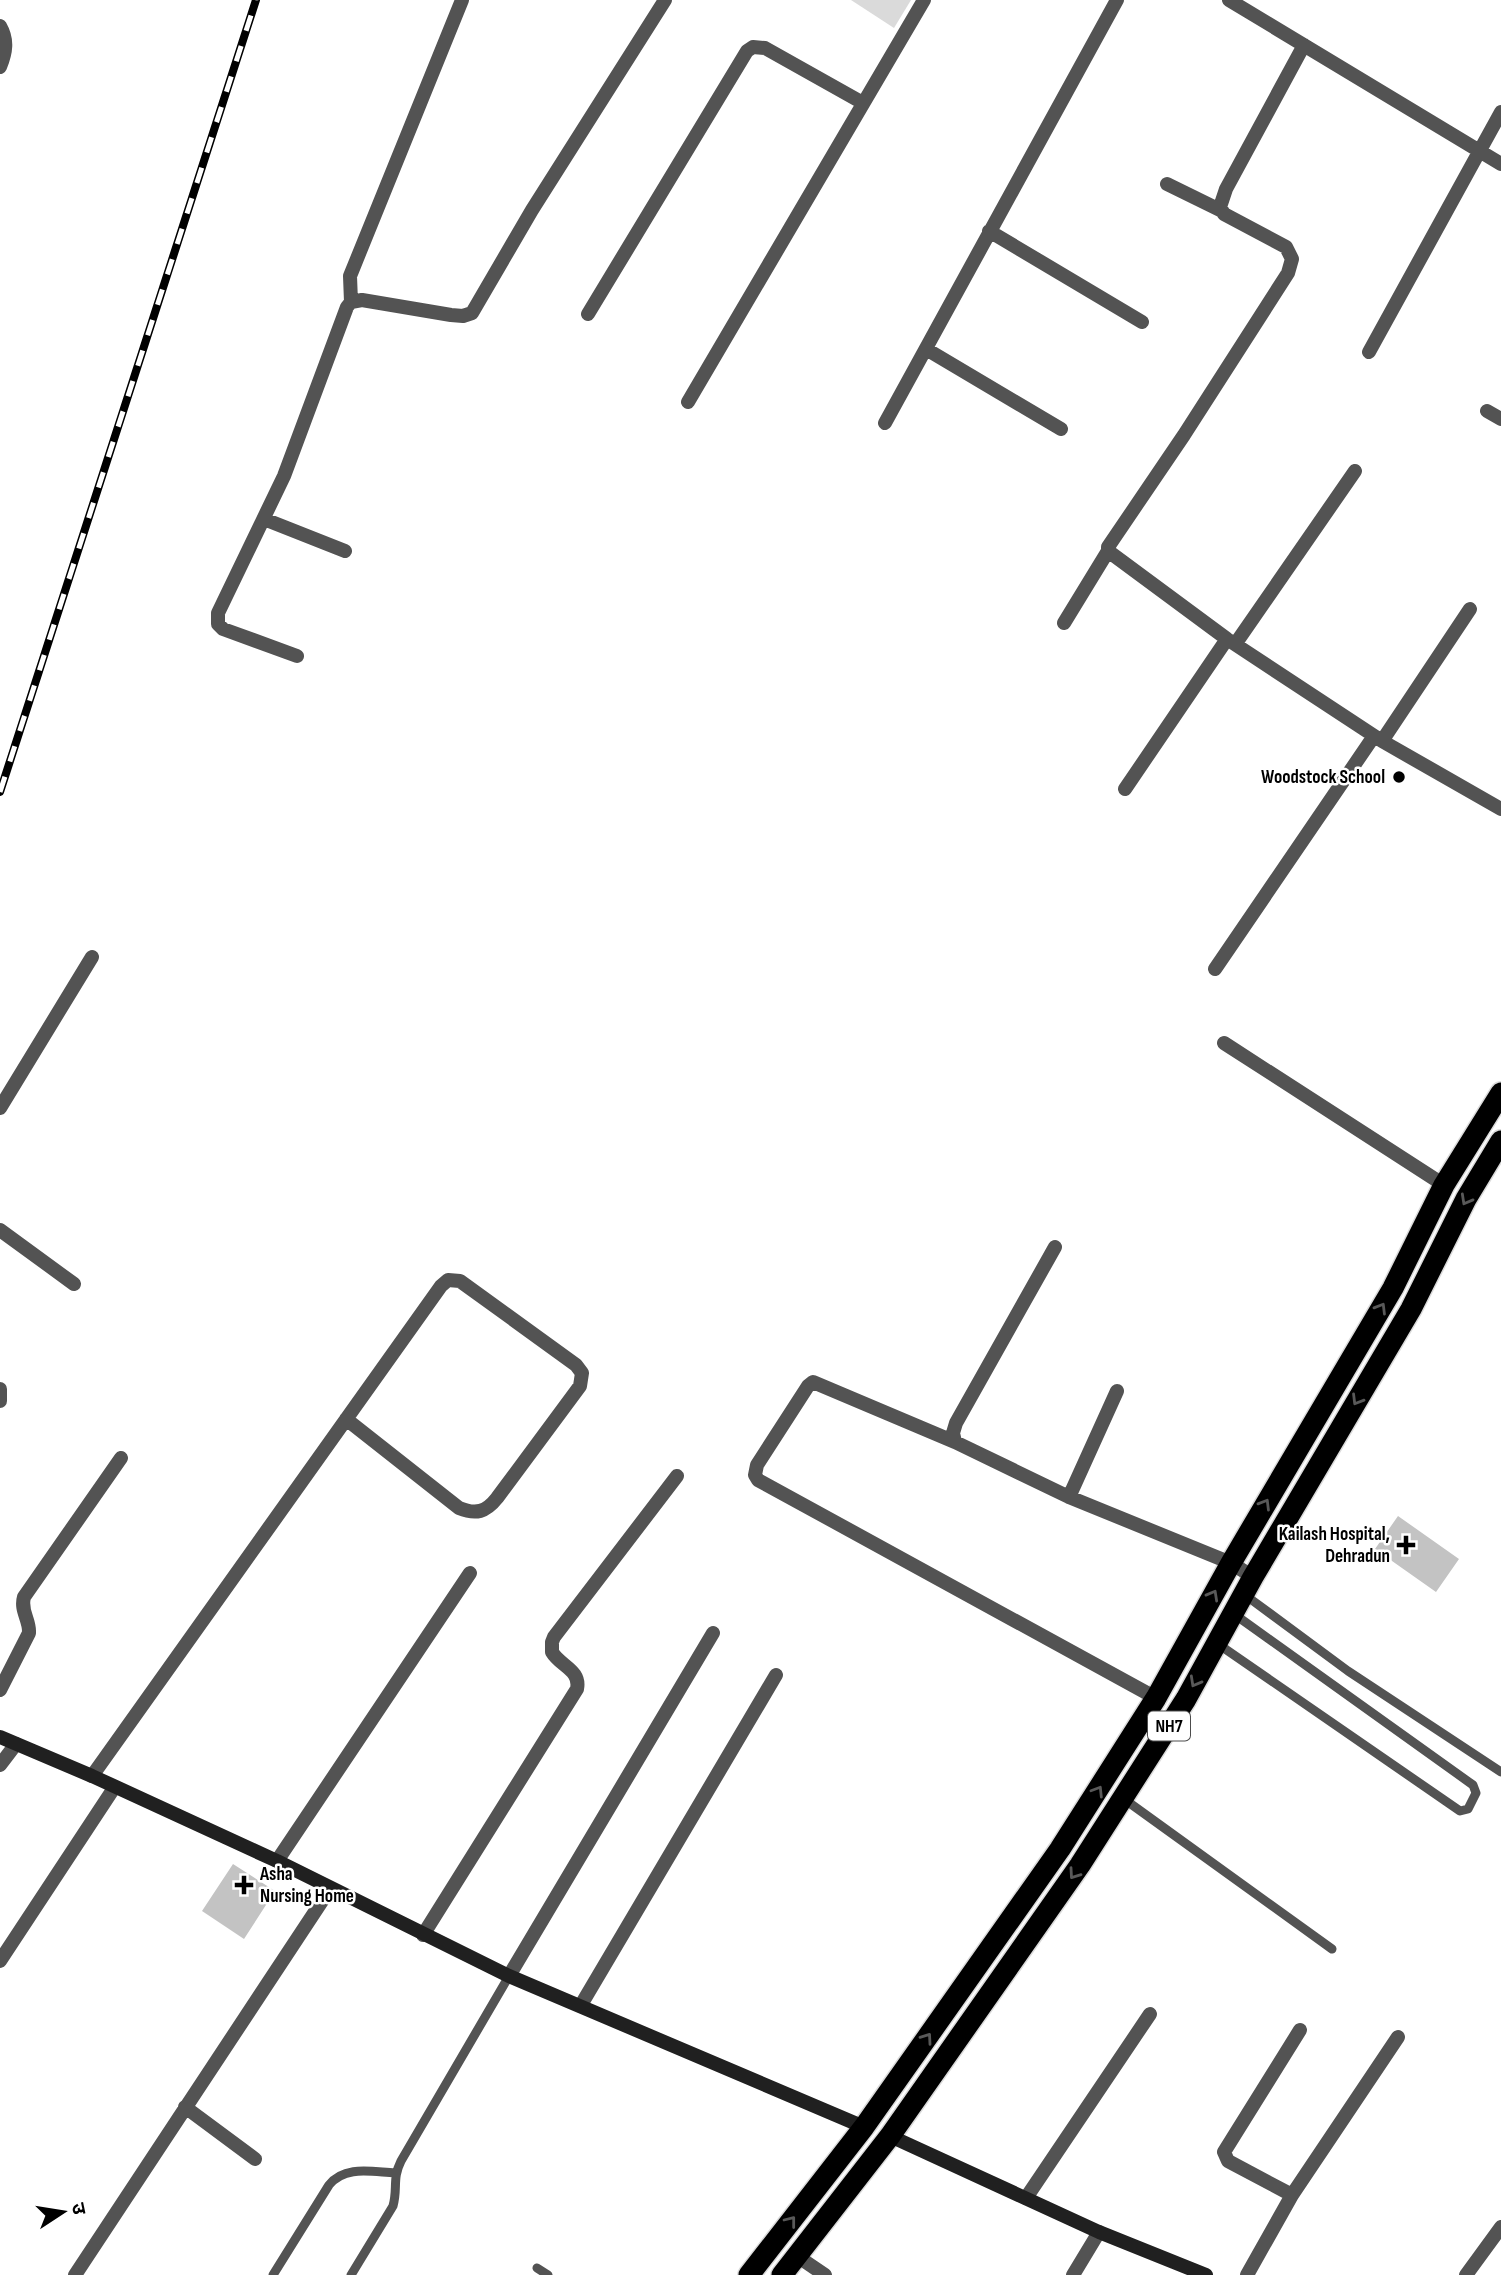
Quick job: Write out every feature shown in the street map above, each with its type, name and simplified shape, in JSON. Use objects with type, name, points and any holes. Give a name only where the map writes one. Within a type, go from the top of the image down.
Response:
[{"type":"highway","name":"NH7","points":[[749,2275],[864,2127],[1060,1849],[1157,1698],[1231,1563],[1393,1288],[1444,1185],[1501,1093]]},
{"type":"highway","name":"NH7","points":[[782,2275],[890,2136],[1080,1865],[1186,1699],[1248,1585],[1411,1309],[1466,1199],[1501,1141]]},
{"type":"main road","points":[[0,1737],[92,1776],[276,1861],[509,1976],[864,2127]]},
{"type":"main road","points":[[890,2136],[1099,2232],[1206,2275]]},
{"type":"street","points":[[297,656],[223,629],[218,624],[218,613],[284,477],[351,302],[350,276],[462,0]]},
{"type":"street","points":[[351,302],[362,300],[463,316],[472,313],[532,210],[665,0]]},
{"type":"street","points":[[688,402],[924,0]]},
{"type":"street","points":[[885,423],[1117,0]]},
{"type":"street","points":[[1229,0],[1501,164]]},
{"type":"street","points":[[0,26],[6,42],[6,51],[0,67]]},
{"type":"street","points":[[1220,210],[1226,189],[1304,44]]},
{"type":"street","points":[[588,314],[747,51],[753,47],[765,48],[863,103]]},
{"type":"street","points":[[1369,352],[1501,112]]},
{"type":"street","points":[[1064,624],[1108,547],[1239,350],[1292,259],[1286,247],[1167,184]]},
{"type":"street","points":[[989,231],[1142,322]]},
{"type":"street","points":[[926,349],[1061,429]]},
{"type":"street","points":[[1487,411],[1501,419]]},
{"type":"street","points":[[1125,789],[1355,471]]},
{"type":"street","points":[[264,519],[345,551]]},
{"type":"street","points":[[1108,551],[1232,641],[1378,738],[1501,808]]},
{"type":"street","points":[[1215,969],[1470,609]]},
{"type":"street","points":[[0,1108],[92,957]]},
{"type":"street","points":[[1224,1043],[1444,1185]]},
{"type":"street","points":[[0,1230],[74,1284]]},
{"type":"street","points":[[955,1442],[953,1433],[956,1423],[1055,1247]]},
{"type":"street","points":[[92,1776],[434,1294],[448,1280],[460,1281],[576,1365],[582,1373],[580,1387],[492,1505],[477,1513],[459,1508],[346,1419]]},
{"type":"street","points":[[1157,1698],[758,1480],[755,1475],[757,1465],[808,1386],[813,1382],[955,1442],[1069,1497],[1231,1563],[1248,1585]]},
{"type":"street","points":[[0,1389],[0,1401]]},
{"type":"street","points":[[1069,1497],[1116,1391]]},
{"type":"street","points":[[0,1689],[29,1633],[22,1606],[24,1597],[121,1458]]},
{"type":"street","points":[[423,1935],[578,1689],[575,1674],[552,1652],[554,1637],[677,1476]]},
{"type":"street","points":[[276,1861],[470,1573]]},
{"type":"street","points":[[509,1976],[713,1633]]},
{"type":"street","points":[[581,2005],[776,1675]]},
{"type":"street","points":[[0,1765],[16,1744]]},
{"type":"street","points":[[0,1961],[114,1788]]},
{"type":"street","points":[[75,2275],[330,1889]]},
{"type":"street","points":[[1026,2198],[1150,2014]]},
{"type":"street","points":[[1292,2195],[1228,2161],[1224,2152],[1300,2030]]},
{"type":"street","points":[[1247,2275],[1292,2195],[1398,2037]]},
{"type":"street","points":[[185,2107],[255,2159]]},
{"type":"street","points":[[1466,2275],[1501,2227]]},
{"type":"street","points":[[1073,2275],[1099,2232]]},
{"type":"street","points":[[797,2256],[825,2275]]},
{"type":"lane","points":[[1248,1585],[1348,1671],[1501,1772]]},
{"type":"lane","points":[[1216,1643],[1460,1811],[1468,1809],[1476,1793],[1473,1785],[1233,1613]]},
{"type":"lane","points":[[1123,1798],[1332,1949]]},
{"type":"lane","points":[[351,2275],[393,2206],[396,2194],[395,2173],[509,1976]]},
{"type":"lane","points":[[273,2275],[338,2175],[348,2171],[395,2173]]},
{"type":"lane","points":[[537,2268],[548,2275]]},
{"type":"shaded area","points":[[851,0],[911,0],[894,28]]},
{"type":"building","points":[[1398,1516],[1459,1559],[1436,1592],[1375,1549]]},
{"type":"building","points":[[233,1864],[275,1891],[244,1939],[202,1911]]},
{"type":"railway","points":[[0,792],[256,0]]},
{"type":"place","name":"Woodstock School","points":[[1399,777]]},
{"type":"place","name":"Kailash Hospital, Dehradun","points":[[1406,1545]]},
{"type":"place","name":"Asha Nursing Home","points":[[244,1885]]}]
